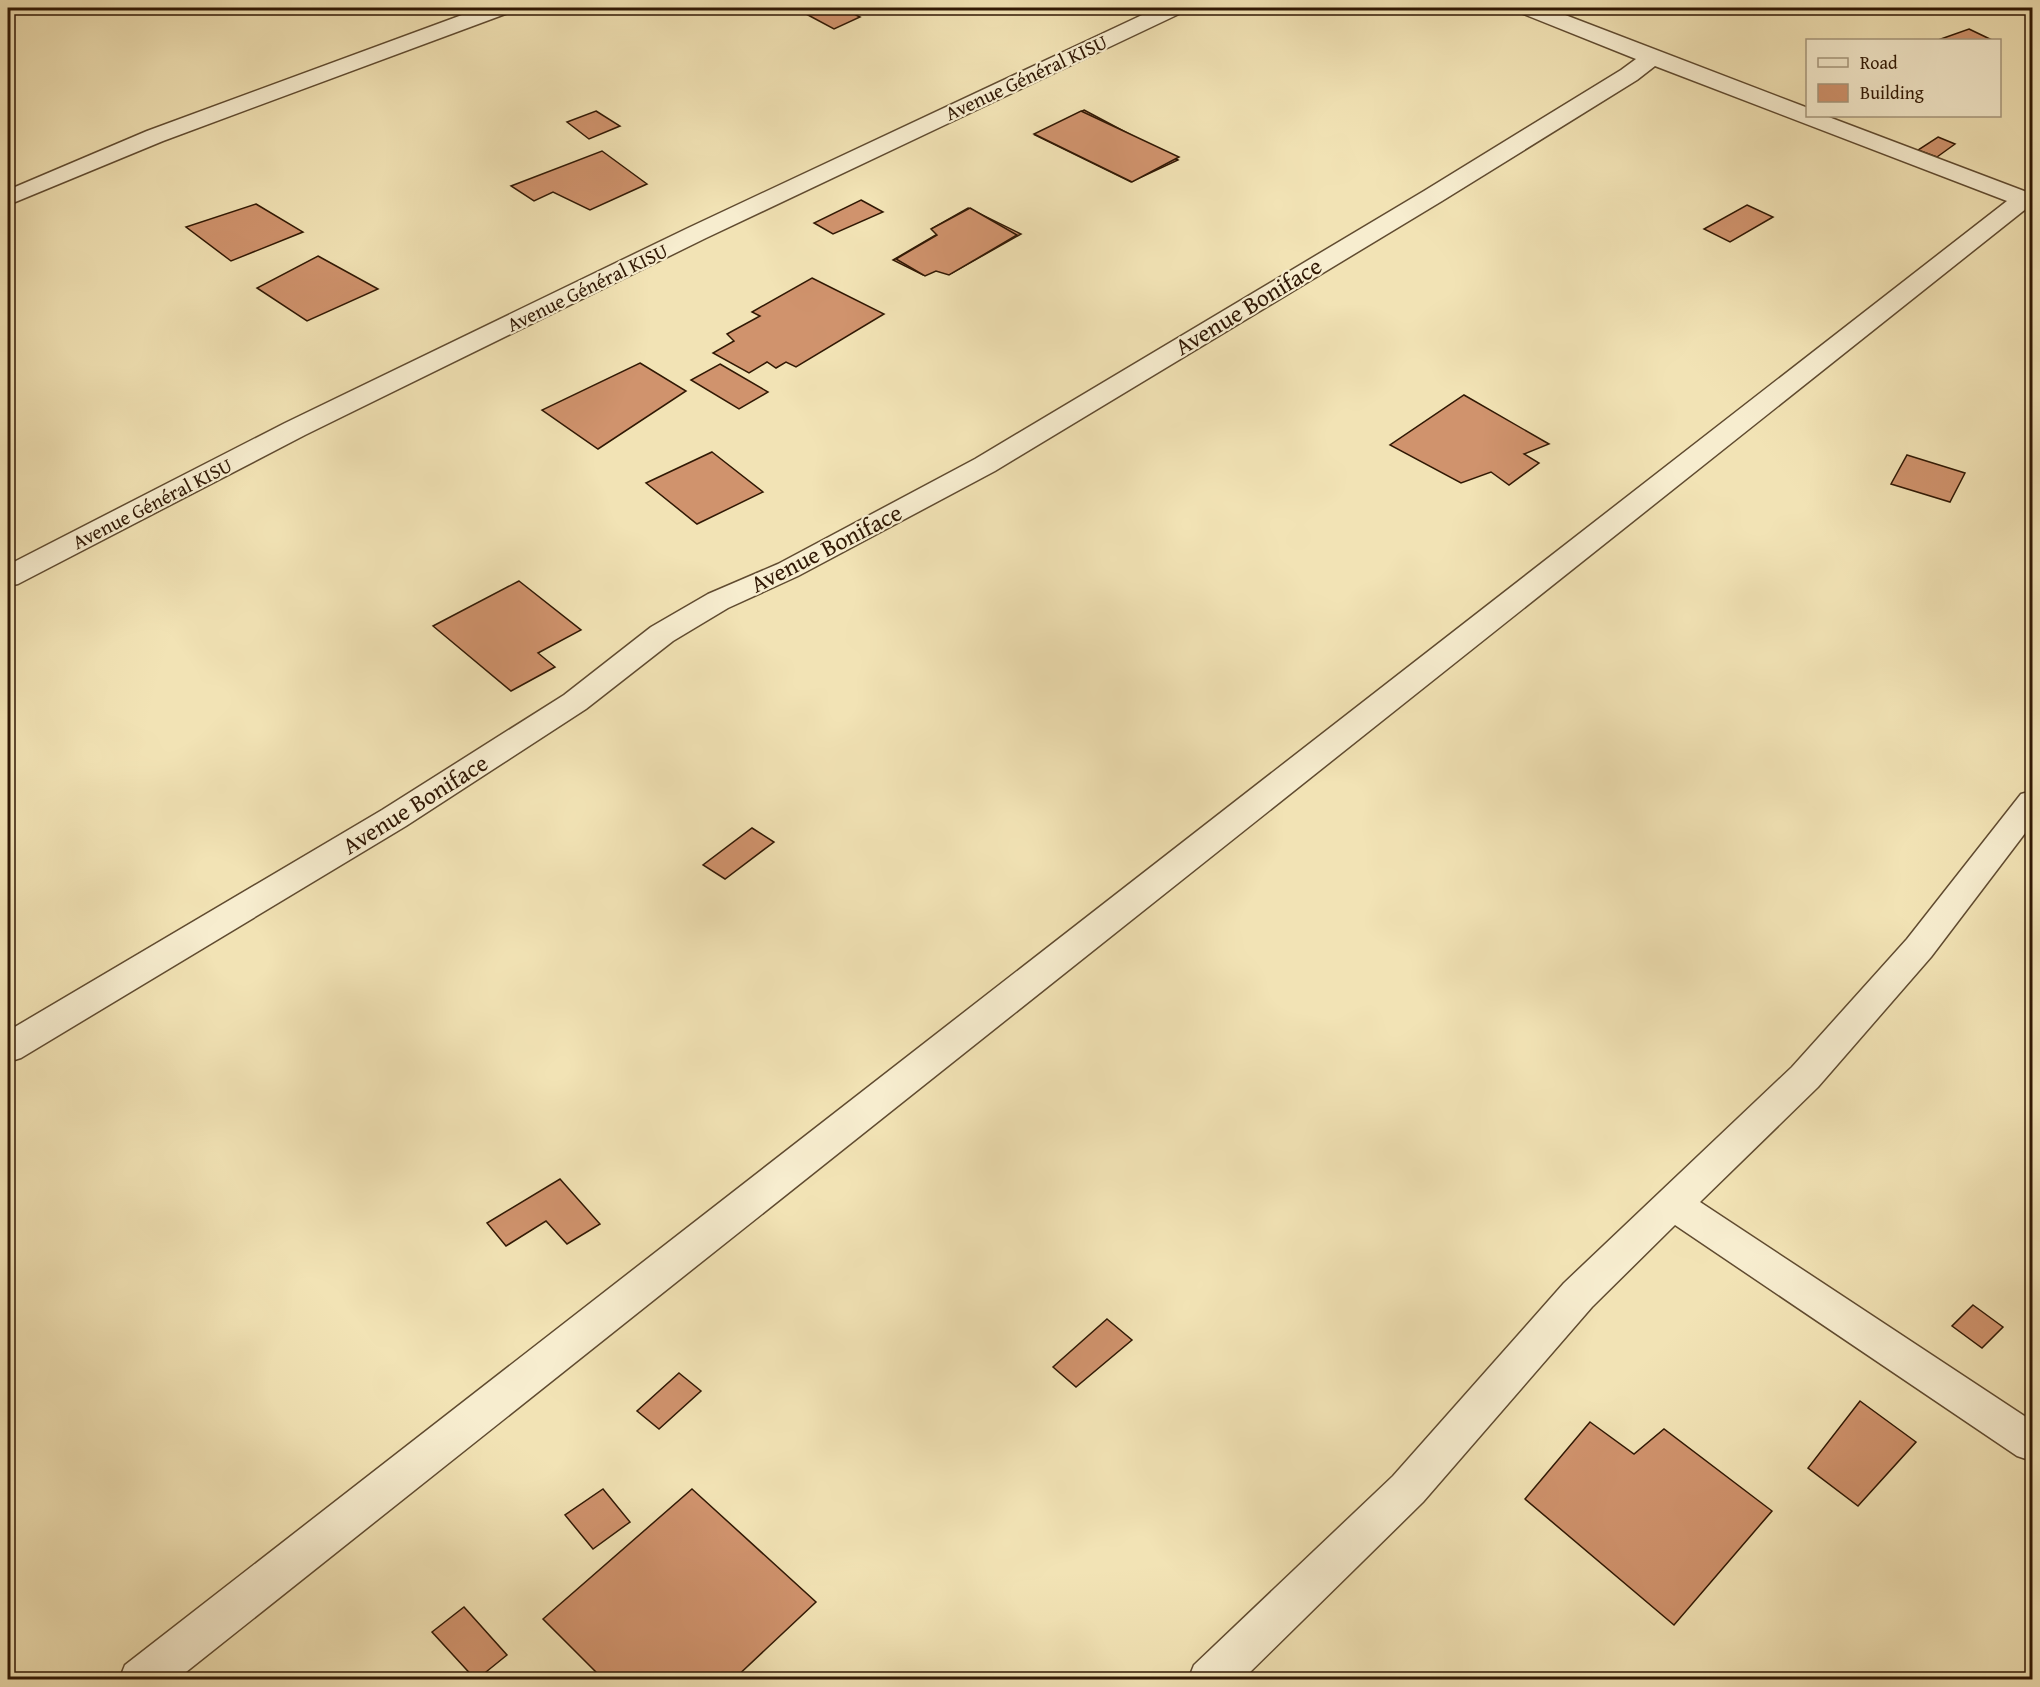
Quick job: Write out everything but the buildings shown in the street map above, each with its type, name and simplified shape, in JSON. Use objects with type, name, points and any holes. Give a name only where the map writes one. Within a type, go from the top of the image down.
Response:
[{"type":"street","points":[[8,198],[154,136],[500,8]]},
{"type":"street","name":"Avenue Général KISU","points":[[8,577],[305,424],[740,212],[1173,8]]},
{"type":"street","points":[[1529,8],[1806,116]]},
{"type":"street","name":"Avenue Boniface","points":[[8,1048],[394,818],[575,702],[662,633],[718,602],[788,570],[986,465],[1433,196],[1629,75],[1652,57]]},
{"type":"street","points":[[1810,117],[2028,200]]},
{"type":"street","points":[[141,1680],[2028,200]]},
{"type":"street","points":[[1210,1680],[1408,1489],[1578,1295],[1805,1077],[1919,948],[2032,802]]},
{"type":"street","points":[[1673,1204],[2032,1443]]}]
